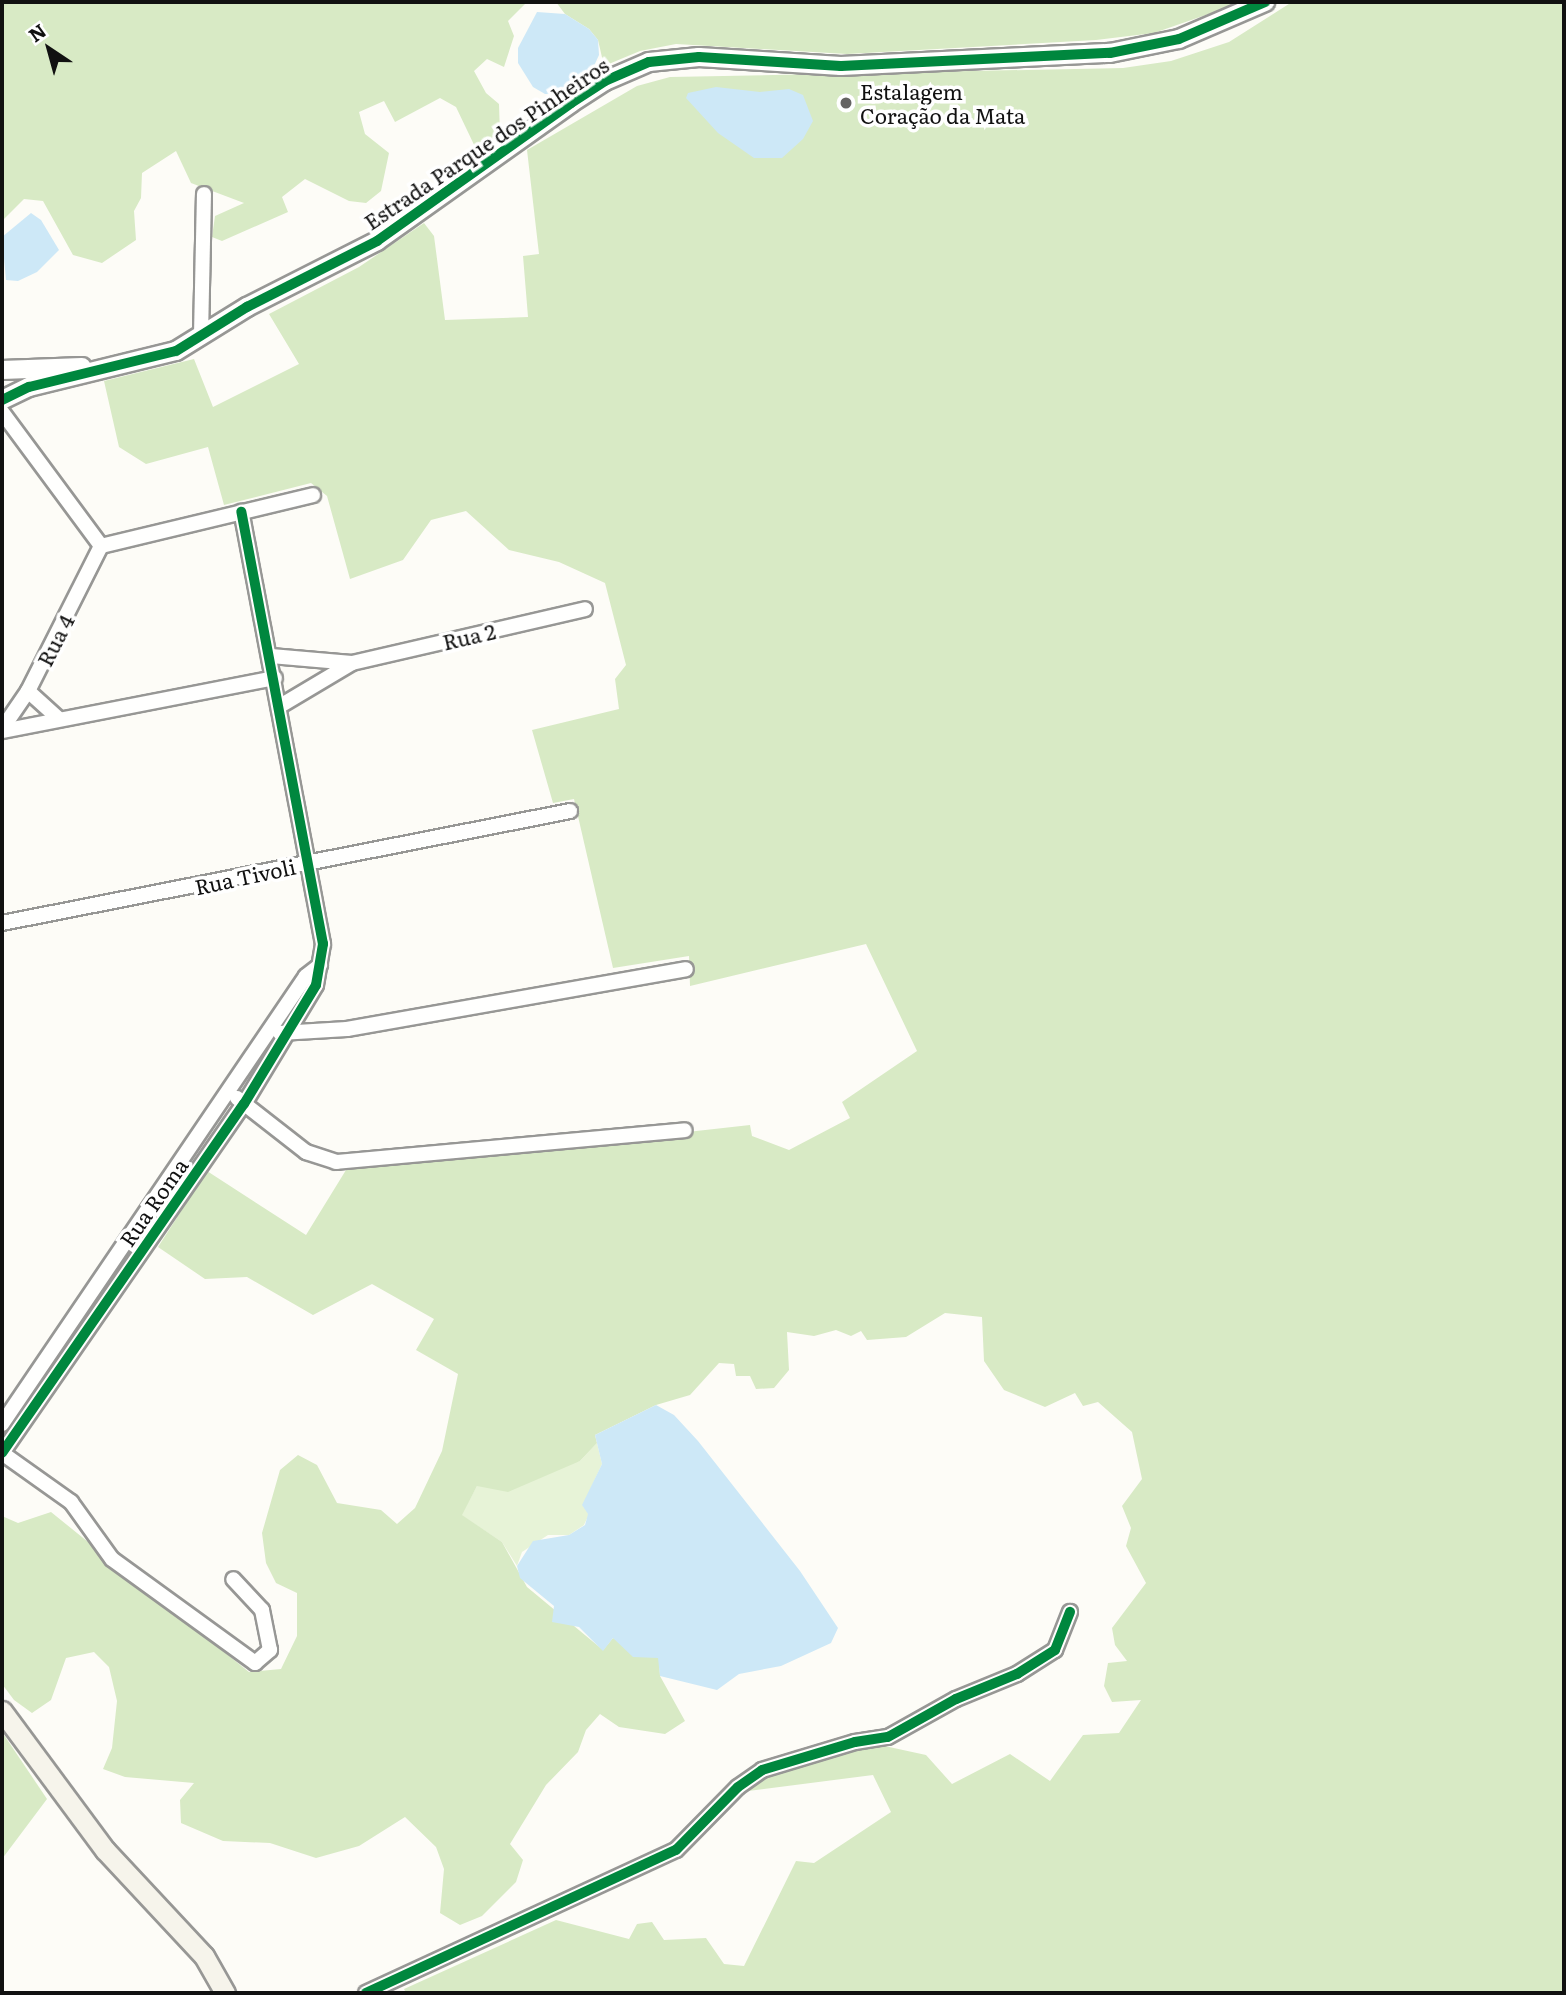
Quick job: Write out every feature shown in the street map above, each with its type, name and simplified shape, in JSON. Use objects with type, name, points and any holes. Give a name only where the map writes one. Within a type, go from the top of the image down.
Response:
[{"type":"main road","points":[[2,1711],[105,1850],[204,1956],[225,1993]]},
{"type":"street","name":"Estrada Parque dos Pinheiros","points":[[2,400],[29,387],[162,356],[201,337],[377,241],[571,103],[605,81],[649,62],[699,57],[841,66],[1110,53],[1179,39],[1265,2]]},
{"type":"street","points":[[201,337],[204,194]]},
{"type":"street","name":"Estrada Parque dos Pinheiros","points":[[2,370],[121,366]]},
{"type":"street","points":[[2,412],[101,547],[313,495]]},
{"type":"street","points":[[241,512],[271,656],[323,944],[320,965]]},
{"type":"street","name":"Rua 4","points":[[2,730],[29,691],[101,547]]},
{"type":"street","name":"Rua 2","points":[[280,706],[352,663],[585,609]]},
{"type":"street","name":"Rua 2","points":[[271,656],[352,663]]},
{"type":"street","points":[[2,730],[275,678]]},
{"type":"street","points":[[29,691],[59,719]]},
{"type":"street","name":"Rua Tivoli","points":[[2,923],[570,811]]},
{"type":"street","name":"Rua Roma","points":[[2,1424],[231,1093],[306,976],[320,965]]},
{"type":"street","name":"Rua Roma","points":[[2,1453],[244,1104],[316,985],[320,965]]},
{"type":"street","points":[[272,1031],[287,1035],[347,1028],[686,969]]},
{"type":"street","points":[[231,1093],[306,1152],[336,1162],[685,1130]]},
{"type":"street","points":[[64,1335],[78,1345]]},
{"type":"street","points":[[2,1453],[71,1502],[112,1559],[255,1663],[270,1650],[262,1611],[233,1579]]},
{"type":"street","points":[[366,1993],[676,1850],[738,1787],[762,1770],[855,1742],[888,1737],[956,1699],[1017,1674],[1055,1650],[1070,1612]]},
{"type":"green space","points":[[2,2],[527,2],[508,21],[514,36],[504,67],[487,59],[474,71],[486,93],[499,104],[500,134],[477,151],[456,107],[440,98],[395,122],[384,101],[359,112],[365,134],[389,153],[381,191],[366,203],[349,201],[305,179],[282,197],[288,212],[222,241],[212,237],[215,216],[244,203],[191,183],[176,151],[142,173],[141,198],[134,211],[136,240],[102,263],[73,255],[43,201],[24,199],[2,221]]},
{"type":"green space","points":[[556,2],[1243,2],[1154,33],[1096,40],[847,54],[676,44],[640,51],[604,66],[598,40],[589,29],[565,14]]},
{"type":"green space","points":[[1292,2],[1564,2],[1564,1993],[406,1993],[404,1989],[556,1920],[629,1939],[637,1924],[652,1922],[664,1940],[706,1938],[724,1964],[744,1966],[796,1861],[814,1863],[891,1812],[873,1775],[740,1792],[751,1779],[856,1745],[880,1745],[926,1755],[952,1784],[1010,1754],[1050,1781],[1083,1735],[1119,1733],[1141,1700],[1112,1702],[1104,1686],[1108,1663],[1127,1661],[1115,1645],[1112,1628],[1146,1583],[1126,1546],[1131,1528],[1122,1506],[1142,1479],[1132,1432],[1098,1402],[1083,1406],[1075,1393],[1045,1407],[1004,1390],[984,1361],[982,1317],[945,1313],[906,1337],[867,1340],[861,1331],[851,1336],[836,1330],[814,1336],[787,1332],[789,1370],[774,1388],[756,1389],[750,1376],[736,1376],[734,1364],[719,1363],[690,1395],[656,1405],[595,1435],[597,1443],[580,1461],[508,1492],[477,1486],[462,1515],[502,1542],[527,1587],[603,1650],[613,1638],[659,1657],[660,1676],[685,1721],[665,1734],[619,1727],[600,1714],[586,1730],[578,1752],[546,1785],[510,1844],[523,1860],[516,1882],[482,1916],[460,1925],[440,1913],[444,1869],[436,1847],[405,1817],[359,1846],[316,1858],[270,1843],[223,1841],[181,1823],[180,1800],[194,1783],[125,1777],[103,1769],[112,1748],[117,1701],[109,1667],[94,1652],[66,1658],[51,1700],[32,1713],[14,1700],[2,1684],[2,1516],[18,1523],[51,1512],[249,1672],[281,1669],[297,1636],[297,1593],[276,1583],[266,1563],[262,1533],[280,1470],[298,1455],[317,1465],[337,1503],[381,1510],[397,1524],[415,1508],[442,1451],[458,1374],[416,1350],[434,1319],[372,1284],[313,1315],[247,1277],[205,1279],[158,1247],[207,1171],[306,1235],[346,1170],[750,1125],[752,1136],[789,1150],[850,1118],[842,1102],[917,1051],[866,944],[690,986],[689,956],[613,968],[574,799],[553,803],[532,730],[619,709],[615,679],[626,665],[605,583],[559,562],[509,550],[466,511],[431,520],[403,560],[350,579],[327,496],[311,483],[224,505],[208,447],[146,464],[119,447],[104,381],[194,359],[213,407],[299,364],[269,314],[359,267],[424,223],[434,236],[445,320],[528,317],[523,256],[539,254],[527,150],[637,86],[670,77],[1123,68],[1171,61],[1229,42]]},
{"type":"green space","points":[[597,1443],[602,1464],[583,1505],[589,1514],[584,1525],[569,1535],[548,1535],[522,1552],[517,1566],[502,1542],[461,1515],[477,1486],[580,1461]]},
{"type":"green space","points":[[4,1735],[47,1799],[2,1859],[2,1738]]},
{"type":"water","points":[[537,12],[565,14],[589,29],[598,40],[599,55],[593,68],[557,94],[545,94],[533,87],[518,63],[518,48]]},
{"type":"water","points":[[716,87],[760,92],[789,89],[803,95],[813,121],[803,139],[782,158],[754,158],[718,133],[686,98],[688,93]]},
{"type":"water","points":[[31,213],[41,220],[59,250],[37,272],[18,281],[6,280],[2,237]]},
{"type":"water","points":[[656,1405],[674,1415],[698,1441],[800,1571],[838,1628],[831,1643],[781,1666],[739,1674],[717,1690],[660,1676],[658,1658],[633,1657],[613,1638],[603,1651],[579,1627],[552,1622],[554,1606],[520,1578],[517,1566],[533,1541],[569,1535],[585,1525],[588,1514],[582,1505],[602,1464],[595,1435]]},
{"type":"cycle path","points":[[2,400],[29,387],[176,351],[247,307],[377,241],[571,103],[605,81],[649,62],[699,57],[841,66],[1110,53],[1179,39],[1265,2]]},
{"type":"cycle path","points":[[2,1453],[244,1104],[316,985],[323,944],[241,512]]},
{"type":"cycle path","points":[[366,1993],[676,1850],[738,1787],[762,1770],[855,1742],[888,1737],[956,1699],[1017,1674],[1055,1650],[1070,1612]]},
{"type":"place","name":"Estalagem Coração da Mata","points":[[846,103]]}]
